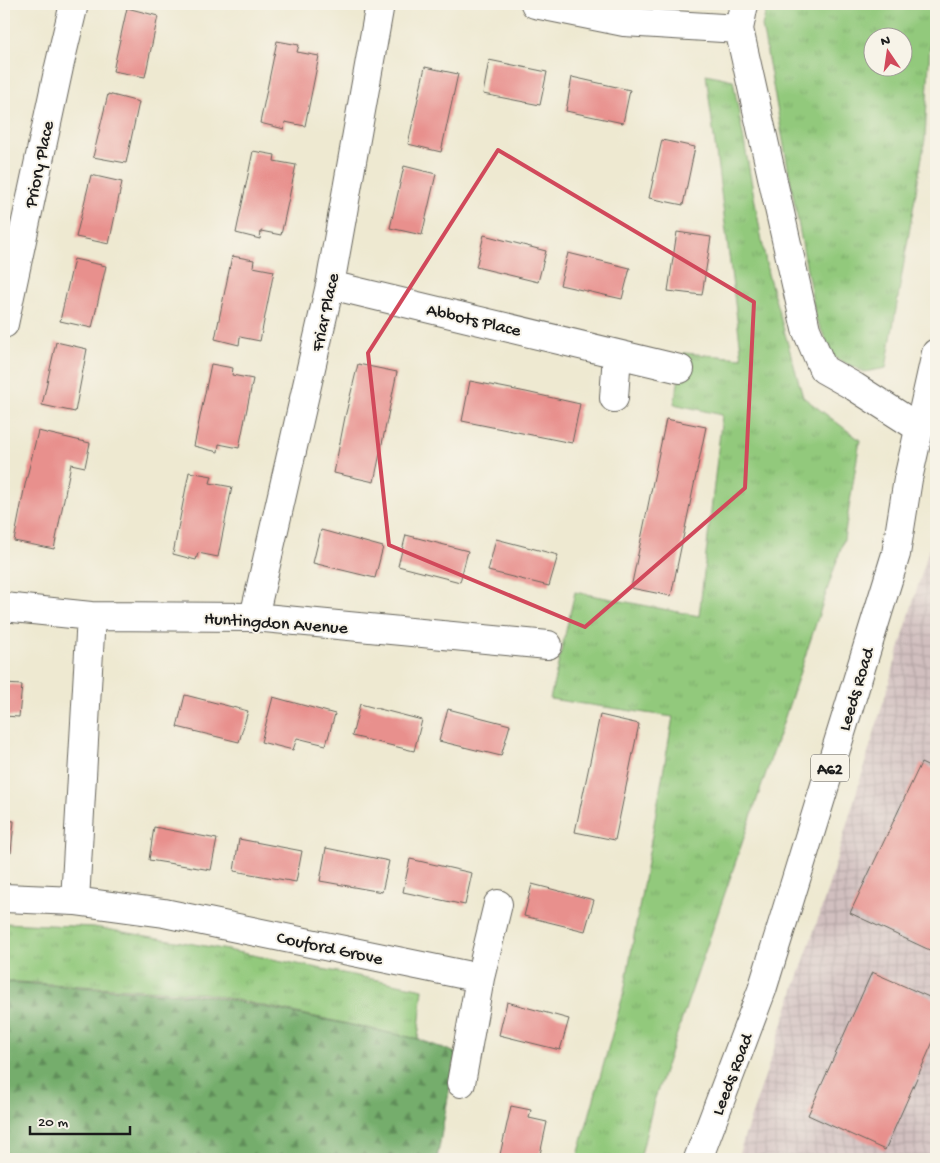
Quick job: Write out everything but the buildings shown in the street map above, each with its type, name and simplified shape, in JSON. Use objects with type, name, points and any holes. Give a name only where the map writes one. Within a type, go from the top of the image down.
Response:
[{"type":"street","name":"Priory Place","points":[[4,324],[74,4]]},
{"type":"street","name":"Friar Place","points":[[254,617],[330,285],[380,4]]},
{"type":"street","points":[[536,4],[624,22],[741,17],[806,329],[823,369],[919,428]]},
{"type":"street","name":"Abbots Place","points":[[330,285],[680,369]]},
{"type":"street","points":[[614,398],[617,354]]},
{"type":"street","name":"Leeds Road","points":[[698,1159],[762,990],[896,554],[908,479],[935,364]]},
{"type":"street","name":"Huntingdon Avenue","points":[[4,607],[91,616],[254,617],[548,645]]},
{"type":"street","points":[[75,901],[91,616]]},
{"type":"street","name":"Couford Grove","points":[[4,898],[75,901],[164,913],[480,978]]},
{"type":"street","points":[[461,1083],[480,978],[498,904]]},
{"type":"highlighted area","points":[[498,150],[754,302],[745,488],[585,627],[389,545],[368,353]]},
{"type":"shaded area","points":[[936,525],[936,1159],[737,1159],[825,898]]},
{"type":"green space","points":[[768,4],[932,4],[925,139],[886,368],[864,372],[835,358],[816,319],[762,26]]},
{"type":"green space","points":[[706,74],[733,80],[768,274],[803,397],[860,440],[844,539],[654,1101],[640,1159],[577,1159],[624,992],[673,717],[550,699],[575,592],[699,616],[722,415],[674,404],[684,353],[742,358]]},
{"type":"green space","points":[[4,923],[94,927],[217,948],[423,989],[418,1039],[209,994],[4,981]]},
{"type":"green space","points":[[4,982],[210,996],[418,1039],[456,1053],[437,1159],[4,1159]]}]
